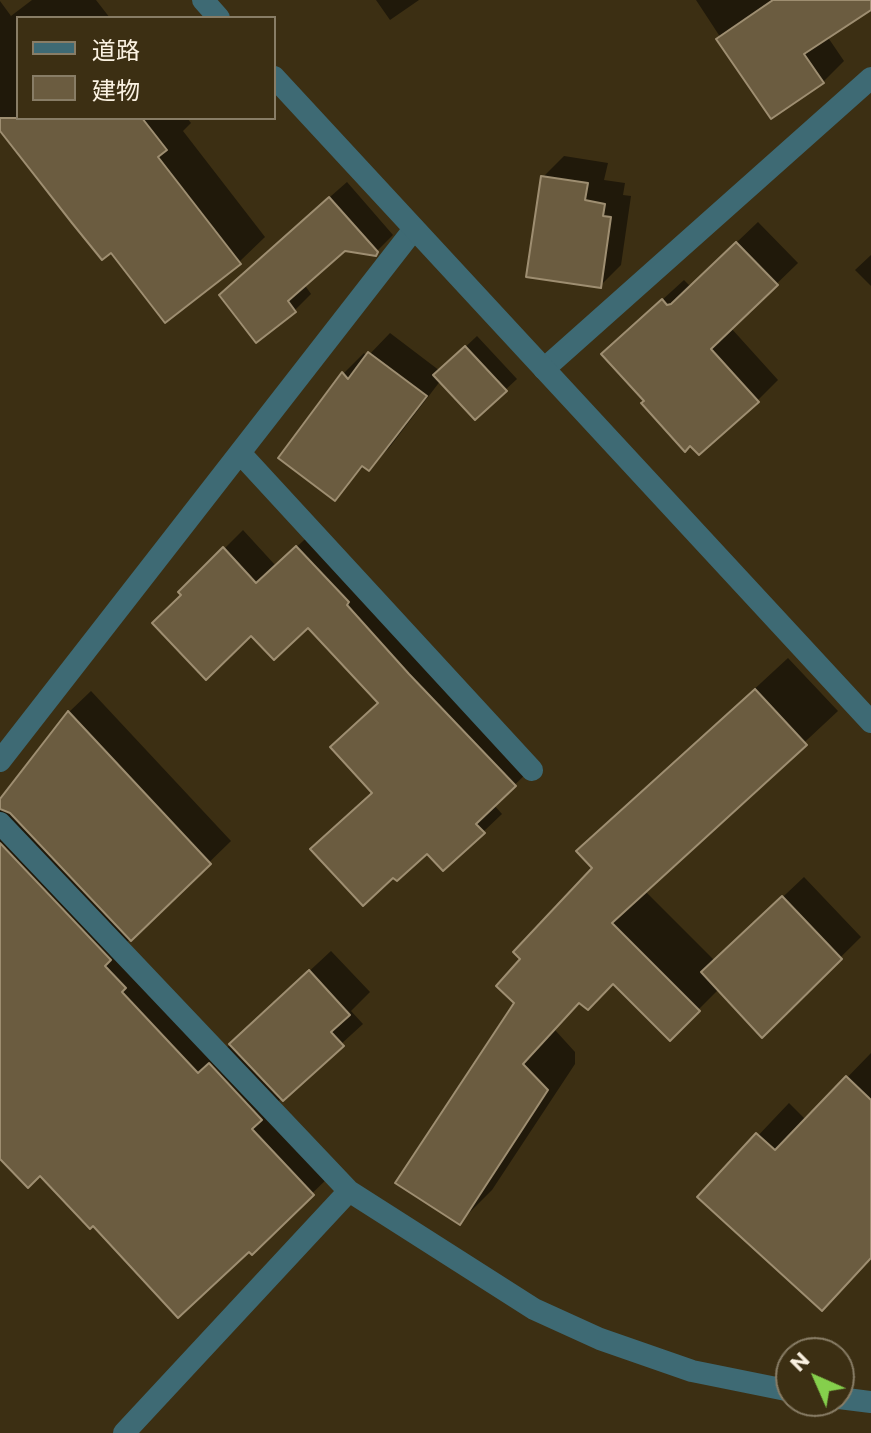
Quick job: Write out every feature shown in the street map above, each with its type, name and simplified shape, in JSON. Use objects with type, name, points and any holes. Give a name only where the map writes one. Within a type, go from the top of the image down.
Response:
[{"type":"street","points":[[203,0],[217,16]]},
{"type":"street","points":[[544,369],[871,78]]},
{"type":"street","points":[[276,79],[871,722]]},
{"type":"street","points":[[0,761],[414,229]]},
{"type":"street","points":[[240,453],[532,770]]},
{"type":"street","points":[[0,823],[349,1191],[534,1309],[600,1339],[692,1371],[775,1388]]},
{"type":"street","points":[[124,1433],[349,1191]]},
{"type":"building","points":[[773,0],[871,0],[871,10],[804,54],[824,83],[771,119],[716,39]]},
{"type":"building","points":[[0,118],[144,120],[167,150],[158,157],[241,264],[165,323],[111,253],[102,260],[0,131]]},
{"type":"building","points":[[541,176],[588,183],[585,200],[605,204],[603,216],[611,217],[601,288],[526,277]]},
{"type":"building","points":[[329,197],[378,252],[376,256],[345,251],[288,301],[296,312],[256,343],[219,295]]},
{"type":"building","points":[[736,242],[778,285],[711,349],[759,402],[699,455],[690,446],[685,452],[601,354],[662,299],[667,305],[671,304]]},
{"type":"building","points":[[465,346],[507,391],[475,420],[433,375]]},
{"type":"building","points":[[368,352],[427,396],[369,471],[362,466],[335,501],[278,458],[342,372],[348,379]]},
{"type":"building","points":[[296,546],[349,602],[347,605],[409,674],[516,786],[476,824],[485,833],[443,871],[427,854],[397,881],[393,878],[363,906],[310,849],[372,793],[330,747],[378,703],[308,628],[274,660],[251,636],[206,680],[152,623],[223,547],[256,583]]},
{"type":"building","points":[[755,689],[807,745],[612,923],[700,1011],[670,1041],[613,984],[588,1010],[579,1003],[523,1064],[548,1090],[460,1225],[395,1183],[514,1003],[496,986],[520,959],[513,952],[592,868],[576,851]]},
{"type":"building","points":[[68,711],[211,864],[131,941],[10,813],[0,809],[0,799]]},
{"type":"building","points":[[0,843],[111,960],[105,966],[126,988],[122,992],[198,1073],[209,1063],[262,1120],[252,1129],[314,1195],[252,1255],[249,1252],[178,1318],[93,1226],[90,1229],[40,1176],[28,1188],[0,1159]]},
{"type":"building","points":[[782,896],[842,959],[762,1038],[701,972]]},
{"type":"building","points":[[309,970],[350,1015],[331,1032],[344,1046],[283,1101],[229,1044]]},
{"type":"building","points":[[846,1076],[871,1100],[871,1258],[822,1311],[697,1197],[756,1133],[775,1150]]}]
